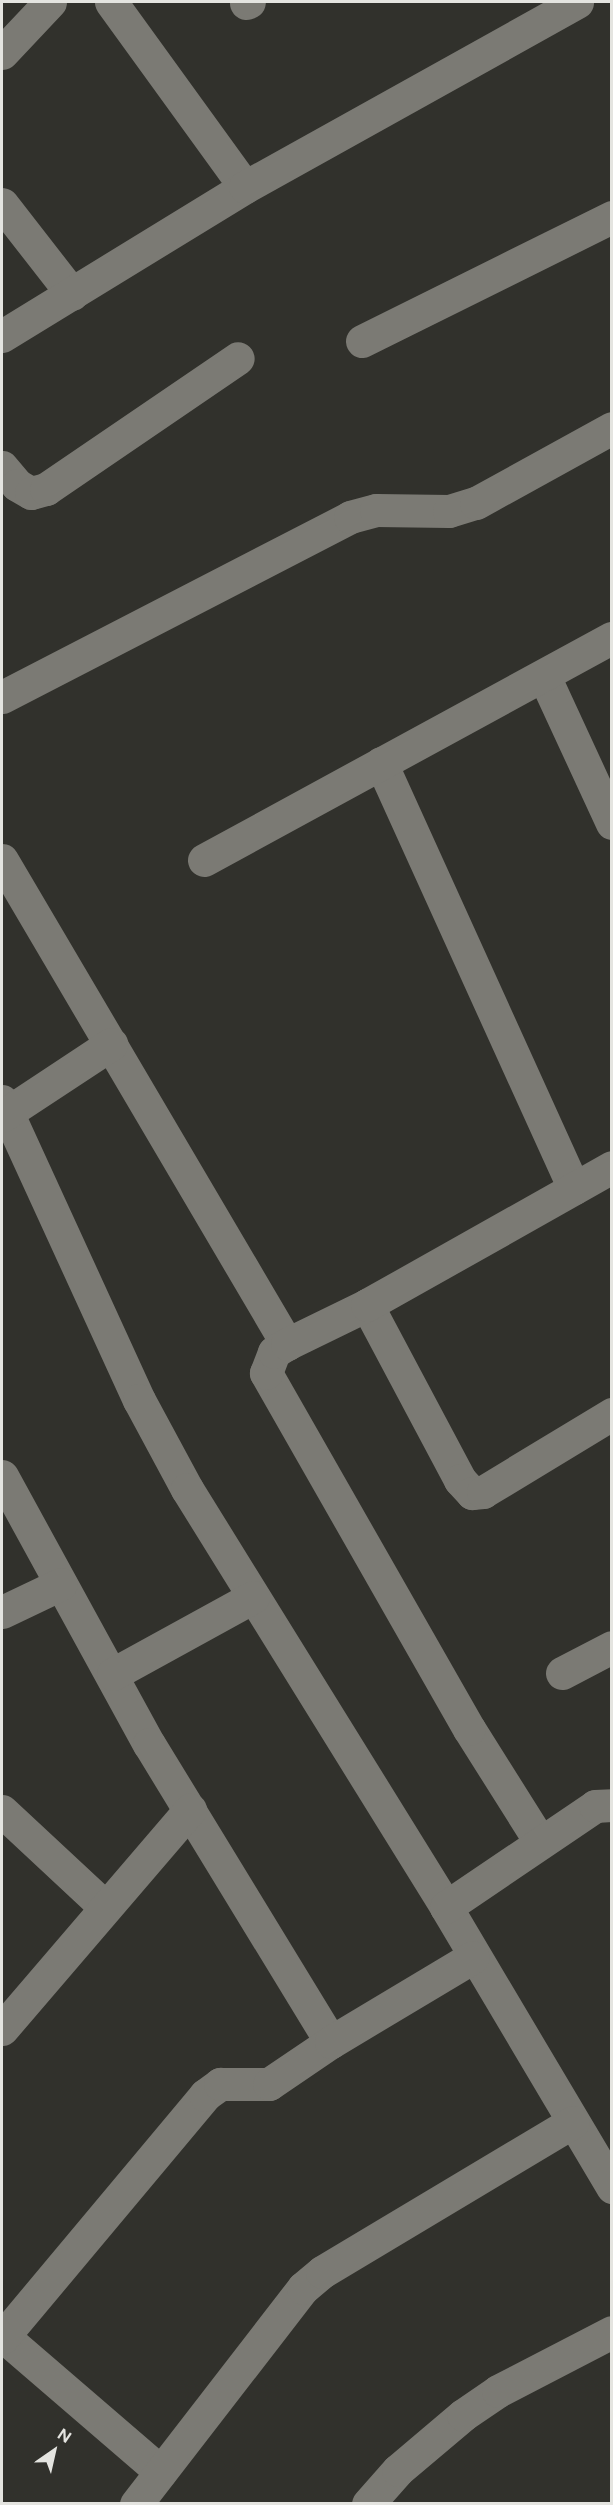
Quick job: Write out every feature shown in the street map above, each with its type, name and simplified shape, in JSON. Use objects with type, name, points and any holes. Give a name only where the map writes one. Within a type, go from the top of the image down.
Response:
[{"type":"street","points":[[2,53],[50,2]]},
{"type":"street","points":[[111,2],[245,187]]},
{"type":"street","points":[[2,336],[245,187],[577,2]]},
{"type":"street","points":[[2,204],[72,294]]},
{"type":"street","points":[[362,340],[612,217]]},
{"type":"street","points":[[2,467],[16,485],[31,493],[46,489],[238,358]]},
{"type":"street","points":[[2,697],[351,517],[376,510],[449,511],[476,503],[612,428]]},
{"type":"street","points":[[204,860],[612,638]]},
{"type":"street","points":[[544,676],[608,806]]},
{"type":"street","points":[[381,763],[574,1188]]},
{"type":"street","points":[[2,860],[287,1344]]},
{"type":"street","points":[[111,1044],[3,1110],[139,1400],[187,1490],[446,1907],[612,2187]]},
{"type":"street","points":[[539,1840],[469,1729],[271,1388],[266,1374],[268,1363],[274,1352],[287,1344],[367,1305],[612,1167]]},
{"type":"street","points":[[367,1305],[460,1480],[472,1493],[483,1492],[612,1414]]},
{"type":"street","points":[[2,1476],[113,1674],[149,1744],[331,2042]]},
{"type":"street","points":[[2,1612],[61,1584]]},
{"type":"street","points":[[113,1674],[253,1597]]},
{"type":"street","points":[[562,1673],[612,1647]]},
{"type":"street","points":[[446,1907],[539,1840],[595,1806],[612,1805]]},
{"type":"street","points":[[4,2019],[190,1810]]},
{"type":"street","points":[[2,1811],[105,1907]]},
{"type":"street","points":[[161,2472],[2,2337],[205,2094],[220,2084],[269,2084],[331,2042],[473,1956]]},
{"type":"street","points":[[136,2504],[278,2316],[322,2272],[573,2122]]},
{"type":"street","points":[[368,2504],[398,2470],[463,2415],[498,2391],[612,2332]]}]
